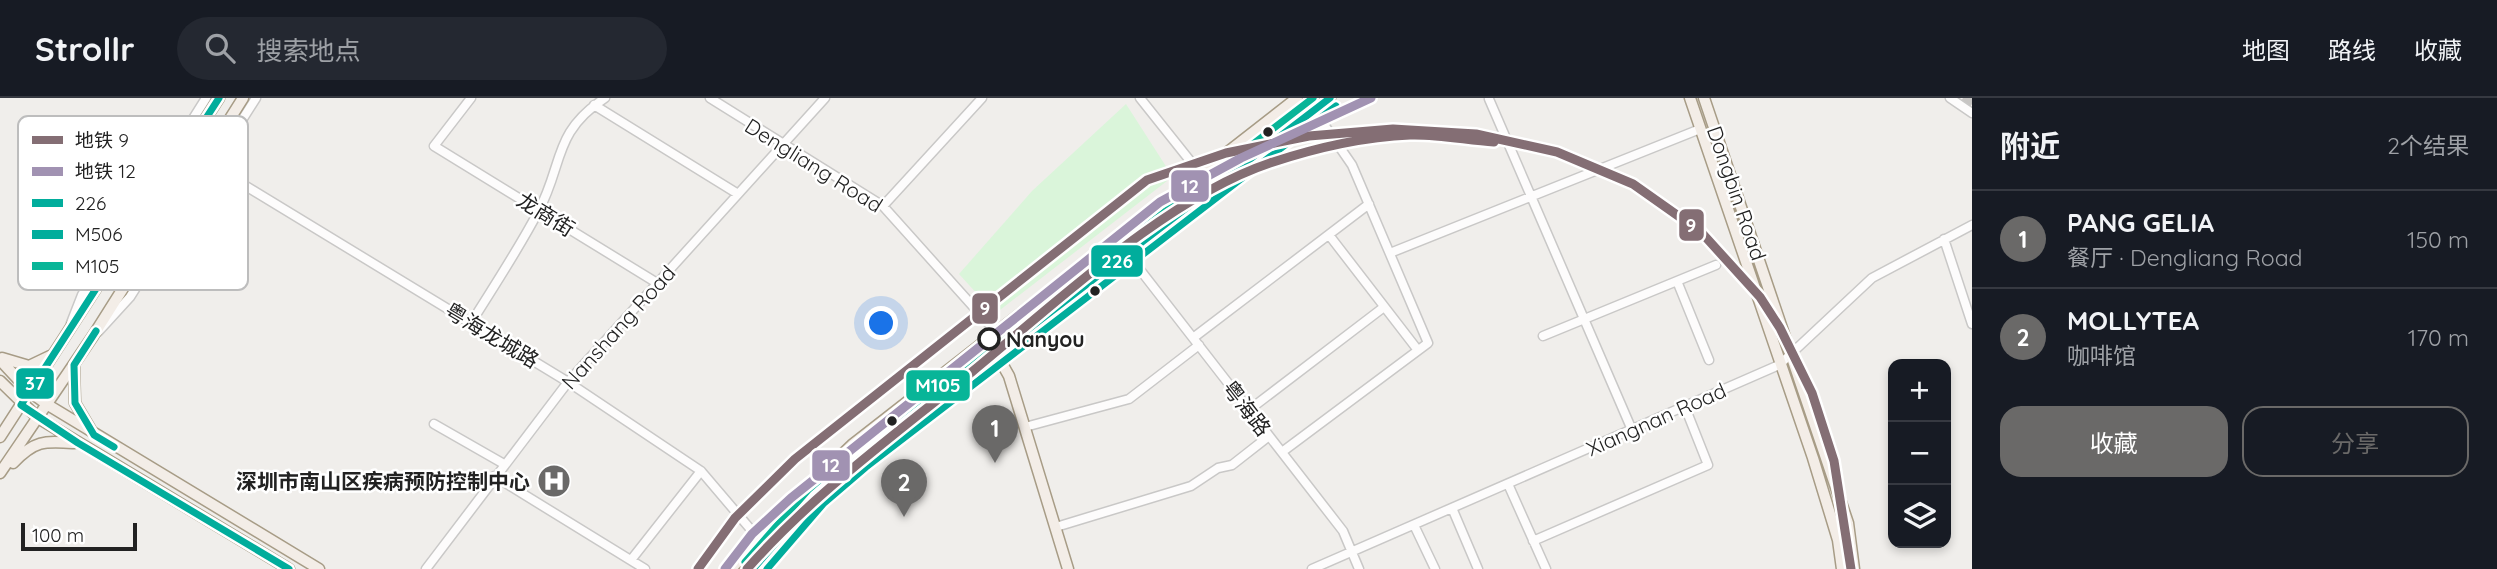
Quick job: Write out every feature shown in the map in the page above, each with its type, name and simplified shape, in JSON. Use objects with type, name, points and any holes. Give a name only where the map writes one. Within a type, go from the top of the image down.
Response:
[{"type":"main road","points":[[207,116],[219,98]]},
{"type":"main road","points":[[231,116],[243,98]]},
{"type":"main road","points":[[731,569],[758,538],[852,445],[1297,98]]},
{"type":"main road","points":[[753,569],[833,482],[996,353],[1330,98]]},
{"type":"main road","name":"Dongbin Road","points":[[1690,98],[1838,540],[1842,569]]},
{"type":"main road","name":"Dongbin Road","points":[[1704,98],[1848,523],[1854,569]]},
{"type":"main road","points":[[0,437],[96,290]]},
{"type":"main road","points":[[0,474],[122,290]]},
{"type":"main road","points":[[0,358],[29,366],[43,362],[58,350]]},
{"type":"main road","points":[[996,353],[1009,376],[1068,569]]},
{"type":"main road","points":[[0,358],[30,392],[48,405],[319,569]]},
{"type":"main road","points":[[74,365],[75,403],[94,435]]},
{"type":"main road","points":[[0,381],[21,405],[38,418],[289,569]]},
{"type":"main road","points":[[0,474],[34,444],[78,443]]},
{"type":"street","points":[[195,116],[206,98]]},
{"type":"street","points":[[245,116],[256,98]]},
{"type":"street","name":"龙商街","points":[[471,98],[434,146],[657,283]]},
{"type":"street","points":[[471,323],[540,209],[561,145],[579,120],[605,98]]},
{"type":"street","name":"Dengliang Road","points":[[710,98],[883,206],[996,332]]},
{"type":"street","name":"Nanshang Road","points":[[426,569],[568,382],[825,98]]},
{"type":"street","points":[[883,206],[982,98]]},
{"type":"street","points":[[1140,98],[1211,187]]},
{"type":"street","points":[[1950,98],[1972,113]]},
{"type":"street","points":[[1489,99],[1632,430]]},
{"type":"street","points":[[594,105],[738,194]]},
{"type":"street","points":[[1282,452],[1428,342],[1352,165],[1314,110]]},
{"type":"street","points":[[1390,253],[1531,194],[1700,129]]},
{"type":"street","name":"粤海龙城路","points":[[248,187],[568,382],[701,471],[758,538]]},
{"type":"street","points":[[1025,427],[1129,399],[1369,204]]},
{"type":"street","name":"Xiangnan Road","points":[[1312,569],[1779,365],[1872,278],[1972,225]]},
{"type":"street","points":[[1329,235],[1417,349]]},
{"type":"street","points":[[1944,239],[1972,324]]},
{"type":"street","name":"粤海路","points":[[1127,253],[1343,531],[1359,569]]},
{"type":"street","points":[[1544,336],[1716,265]]},
{"type":"street","points":[[1676,281],[1709,360]]},
{"type":"street","points":[[65,339],[85,290]]},
{"type":"street","points":[[93,336],[135,290]]},
{"type":"street","points":[[1249,410],[1384,307]]},
{"type":"street","points":[[1533,541],[1708,464],[1685,407]]},
{"type":"street","points":[[434,424],[504,464]]},
{"type":"street","points":[[1056,527],[1191,485],[1218,468],[1232,465],[1269,436]]},
{"type":"street","points":[[631,560],[701,471]]},
{"type":"street","points":[[494,476],[645,569]]},
{"type":"street","points":[[1507,484],[1546,569]]},
{"type":"street","points":[[1452,508],[1478,569]]},
{"type":"street","points":[[1414,525],[1435,569]]},
{"type":"green space","points":[[1126,104],[1169,171],[1167,181],[1000,310],[989,307],[959,274],[1032,191]]},
{"type":"tunnel","points":[[1963,98],[1972,104]]},
{"type":"metro line","name":"12","points":[[725,569],[752,534],[791,498],[1160,202],[1241,158],[1371,98]]},
{"type":"metro line","name":"9","points":[[698,569],[735,518],[795,459],[1147,180],[1226,153],[1309,136],[1393,129],[1476,134],[1557,152],[1633,184],[1701,232],[1760,297],[1780,328],[1812,393],[1834,461],[1851,569]]},
{"type":"metro line","name":"9","points":[[747,569],[827,490],[1077,284],[1192,200],[1231,179],[1270,163],[1339,144],[1410,135],[1494,142]]},
{"type":"transit line","name":"37","points":[[207,116],[219,98]]},
{"type":"transit line","name":"M105","points":[[745,562],[809,489],[853,451],[1313,98]]},
{"type":"transit line","name":"226","points":[[753,569],[817,496],[859,459],[1330,98]]},
{"type":"transit line","name":"M506","points":[[767,569],[824,503],[866,467],[1336,106]]},
{"type":"transit line","name":"37","points":[[95,290],[21,405],[78,443],[289,569]]},
{"type":"transit line","name":"37","points":[[96,331],[74,365],[75,403],[94,435],[114,447]]},
{"type":"place","name":"Nanyou","points":[[989,339]]},
{"type":"place","name":"PANG GELIA","points":[[995,463]]},
{"type":"place","name":"深圳市南山区疾病预防控制中心","points":[[554,481]]},
{"type":"place","name":"MOLLYTEA","points":[[904,517]]}]
